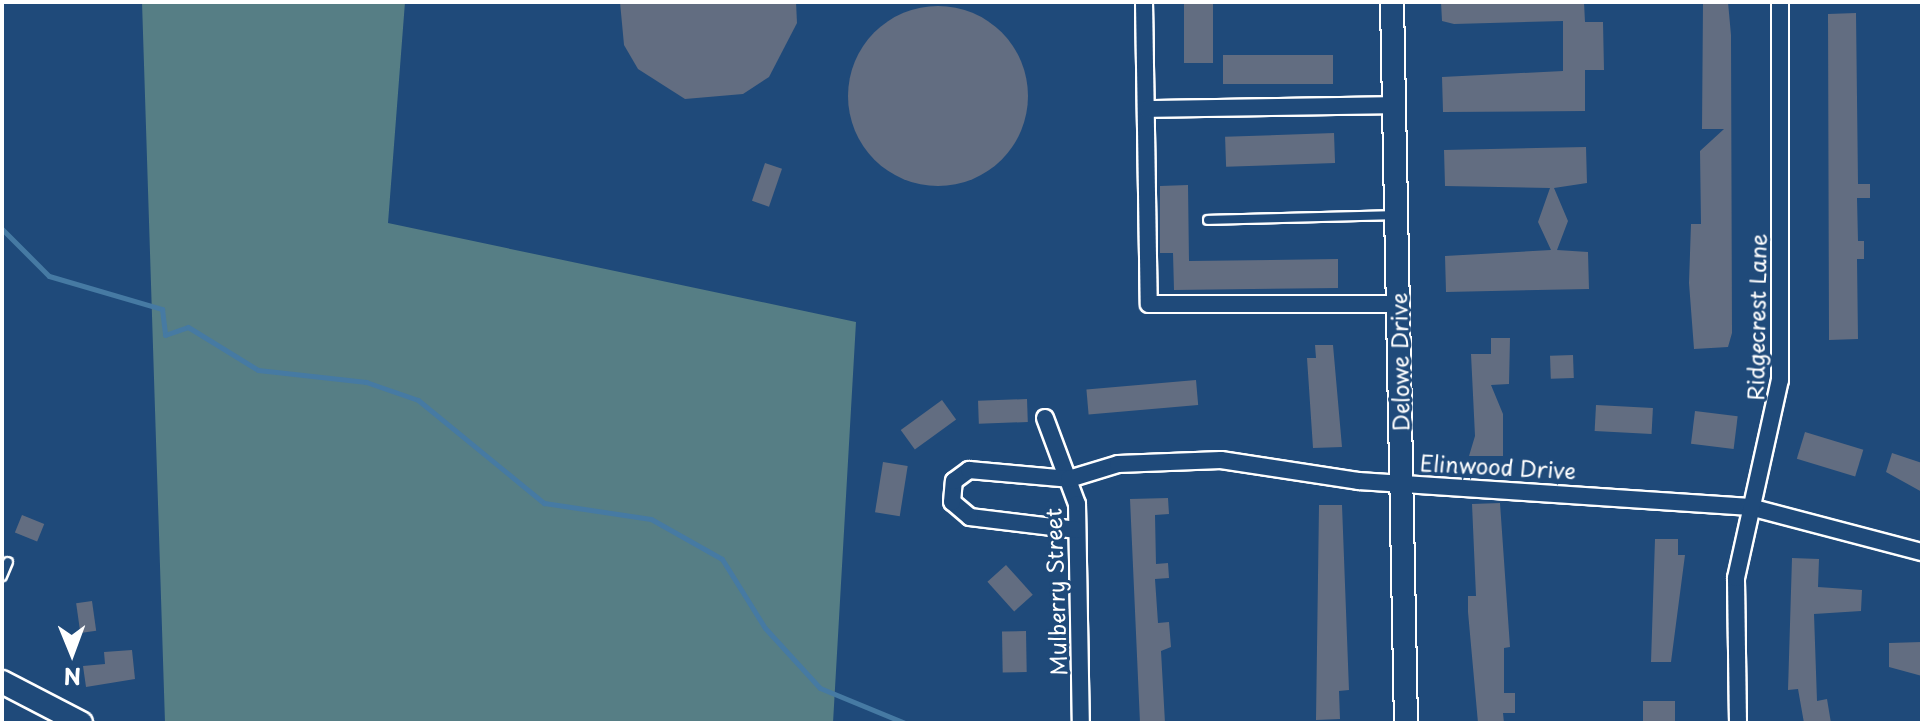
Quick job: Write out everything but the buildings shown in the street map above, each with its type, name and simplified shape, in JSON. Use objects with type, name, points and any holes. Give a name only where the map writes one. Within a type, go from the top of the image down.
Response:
[{"type":"street","points":[[1144,2],[1149,304],[1398,304]]},
{"type":"street","name":"Delowe Drive","points":[[1392,2],[1406,723]]},
{"type":"street","name":"Ridgecrest Lane","points":[[1738,723],[1736,578],[1780,380],[1780,2]]},
{"type":"street","points":[[1147,109],[1394,105]]},
{"type":"street","name":"Mulberry Street","points":[[1045,418],[1069,479],[1077,530],[1081,723]]},
{"type":"street","name":"Elinwood Drive","points":[[1069,479],[1118,464],[1221,460],[1401,484],[1750,507],[1922,552]]},
{"type":"street","points":[[1069,479],[969,470],[951,492],[970,517],[1077,530]]},
{"type":"street","points":[[2,682],[81,723]]},
{"type":"lane","points":[[1208,220],[1396,215]]},
{"type":"lane","points":[[2,576],[8,562]]},
{"type":"green space","points":[[142,2],[405,2],[388,223],[856,322],[833,723],[165,723]]},
{"type":"waterway","points":[[2,229],[49,276],[162,309],[165,335],[188,327],[258,370],[366,382],[418,400],[544,503],[651,519],[722,559],[765,628],[820,688],[905,723]]}]
